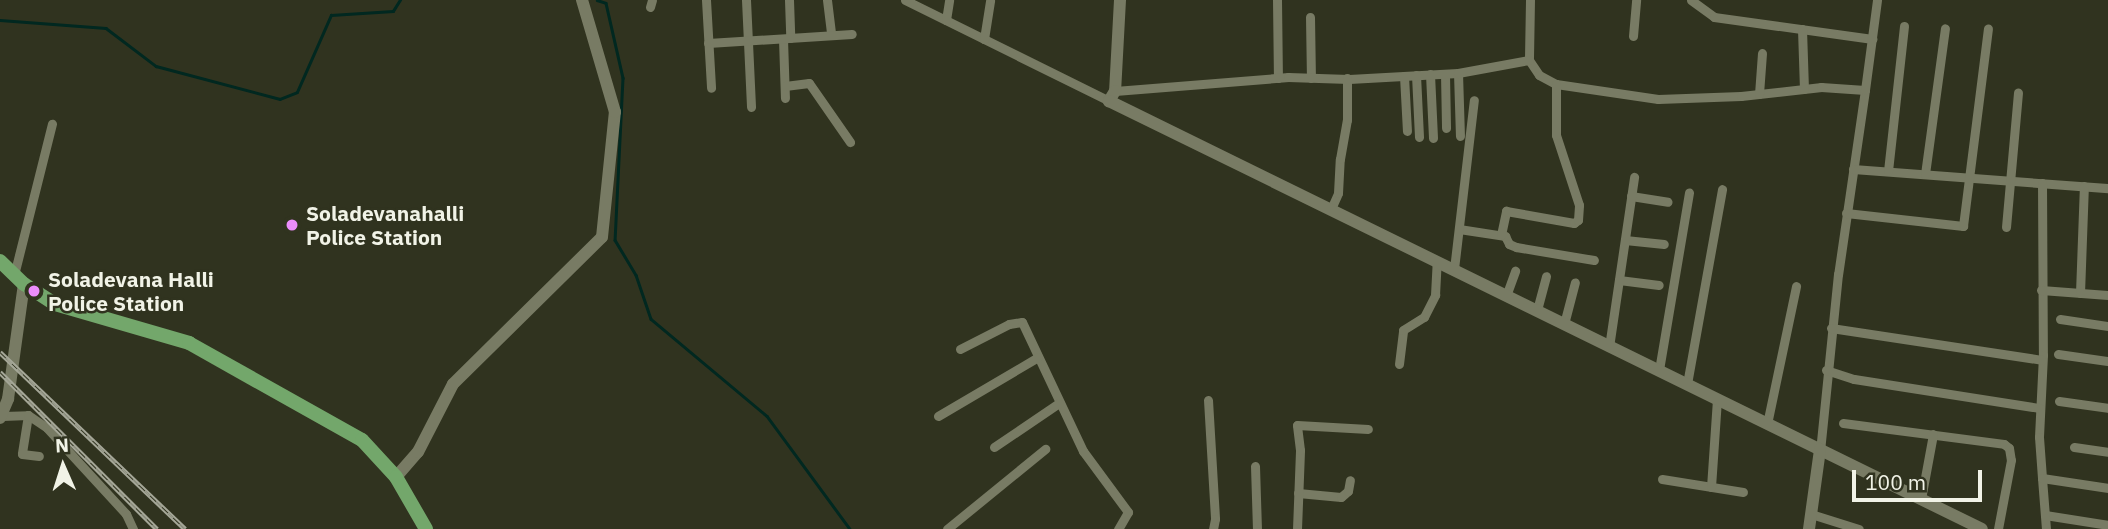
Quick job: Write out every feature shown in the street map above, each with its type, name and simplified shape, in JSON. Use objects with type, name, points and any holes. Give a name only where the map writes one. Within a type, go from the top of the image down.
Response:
[{"type":"main road","points":[[0,261],[19,279],[55,304],[189,343],[362,440],[396,477],[426,529]]},
{"type":"street","points":[[396,477],[418,452],[453,384],[602,237],[615,112],[582,0]]},
{"type":"street","points":[[706,0],[711,88]]},
{"type":"street","points":[[746,0],[751,107]]},
{"type":"street","points":[[785,98],[789,0]]},
{"type":"street","points":[[827,0],[831,35]]},
{"type":"street","points":[[905,0],[984,39],[1112,96],[1331,209],[1982,529]]},
{"type":"street","points":[[946,20],[949,0]]},
{"type":"street","points":[[984,39],[990,0]]},
{"type":"street","points":[[1112,96],[1120,0]]},
{"type":"street","points":[[1277,0],[1278,78]]},
{"type":"street","points":[[1530,0],[1529,60],[1539,75],[1556,83],[1658,99],[1804,89],[1865,90]]},
{"type":"street","points":[[1633,36],[1636,0]]},
{"type":"street","points":[[1691,0],[1714,17],[1872,40]]},
{"type":"street","points":[[1809,529],[1820,450],[1831,328],[1877,0]]},
{"type":"street","points":[[1310,18],[1311,78]]},
{"type":"street","points":[[1888,171],[1904,26]]},
{"type":"street","points":[[1925,174],[1945,28]]},
{"type":"street","points":[[1802,29],[1804,89]]},
{"type":"street","points":[[1846,213],[1963,226],[1988,29]]},
{"type":"street","points":[[708,43],[852,34]]},
{"type":"street","points":[[1759,94],[1762,52]]},
{"type":"street","points":[[1112,96],[1278,78],[1458,73],[1529,60]]},
{"type":"street","points":[[1458,73],[1460,136]]},
{"type":"street","points":[[1430,74],[1433,138]]},
{"type":"street","points":[[1445,74],[1446,128]]},
{"type":"street","points":[[1416,75],[1419,137]]},
{"type":"street","points":[[1404,76],[1406,131]]},
{"type":"street","points":[[1331,209],[1338,193],[1340,159],[1347,120],[1348,78]]},
{"type":"street","points":[[785,86],[809,83],[850,142]]},
{"type":"street","points":[[1501,235],[1506,211],[1574,223],[1578,220],[1579,205],[1556,135],[1556,83]]},
{"type":"street","points":[[2006,227],[2018,93]]},
{"type":"street","points":[[1454,269],[1474,100]]},
{"type":"street","points":[[52,124],[19,279],[2,417],[28,415],[56,437],[126,514],[133,529]]},
{"type":"street","points":[[1853,169],[2108,188]]},
{"type":"street","points":[[1609,347],[1634,177]]},
{"type":"street","points":[[2042,183],[2040,408],[2046,529]]},
{"type":"street","points":[[2080,293],[2084,186]]},
{"type":"street","points":[[1687,384],[1722,189]]},
{"type":"street","points":[[1659,370],[1689,193]]},
{"type":"street","points":[[1631,196],[1668,202]]},
{"type":"street","points":[[1458,229],[1501,235],[1516,247],[1594,260]]},
{"type":"street","points":[[1625,240],[1664,244]]},
{"type":"street","points":[[1399,363],[1403,330],[1424,317],[1436,295],[1437,261]]},
{"type":"street","points":[[1506,296],[1515,271]]},
{"type":"street","points":[[1536,310],[1546,276]]},
{"type":"street","points":[[1619,280],[1659,285]]},
{"type":"street","points":[[1564,324],[1575,282]]},
{"type":"street","points":[[1767,424],[1796,286]]},
{"type":"street","points":[[2040,290],[2108,295]]},
{"type":"street","points":[[2060,319],[2108,326]]},
{"type":"street","points":[[960,349],[1009,324],[1022,322],[1083,451],[1128,512],[1118,529]]},
{"type":"street","points":[[1831,328],[2042,360]]},
{"type":"street","points":[[2058,354],[2108,361]]},
{"type":"street","points":[[938,416],[1038,357]]},
{"type":"street","points":[[1826,370],[1854,379],[2040,408]]},
{"type":"street","points":[[1711,487],[1717,399]]},
{"type":"street","points":[[1208,400],[1215,519],[1213,529]]},
{"type":"street","points":[[2059,401],[2108,408]]},
{"type":"street","points":[[994,447],[1059,403]]},
{"type":"street","points":[[28,415],[22,454],[39,456]]},
{"type":"street","points":[[1843,422],[2004,444],[2009,448],[2011,460],[1998,529]]},
{"type":"street","points":[[1297,529],[1300,450],[1297,425],[1368,429]]},
{"type":"street","points":[[1921,499],[1933,434]]},
{"type":"street","points":[[2074,447],[2108,452]]},
{"type":"street","points":[[947,529],[1045,449]]},
{"type":"street","points":[[1255,466],[1257,529]]},
{"type":"street","points":[[2042,478],[2108,488]]},
{"type":"street","points":[[1661,479],[1743,492]]},
{"type":"street","points":[[1298,493],[1341,498],[1348,491],[1350,480]]},
{"type":"street","points":[[1811,514],[1859,529]]},
{"type":"street","points":[[2045,516],[2108,525]]},
{"type":"waterway","points":[[0,20],[106,28],[156,66],[280,99],[297,92],[331,15],[393,11],[400,0]]},
{"type":"waterway","points":[[597,0],[606,3],[623,78],[615,240],[636,275],[651,319],[767,416],[850,529]]},
{"type":"railway","points":[[0,352],[185,529]]},
{"type":"railway","points":[[0,372],[157,529]]},
{"type":"place","name":"Soladevanahalli Police Station","points":[[292,225]]},
{"type":"place","name":"Soladevana Halli Police Station","points":[[34,291]]}]
